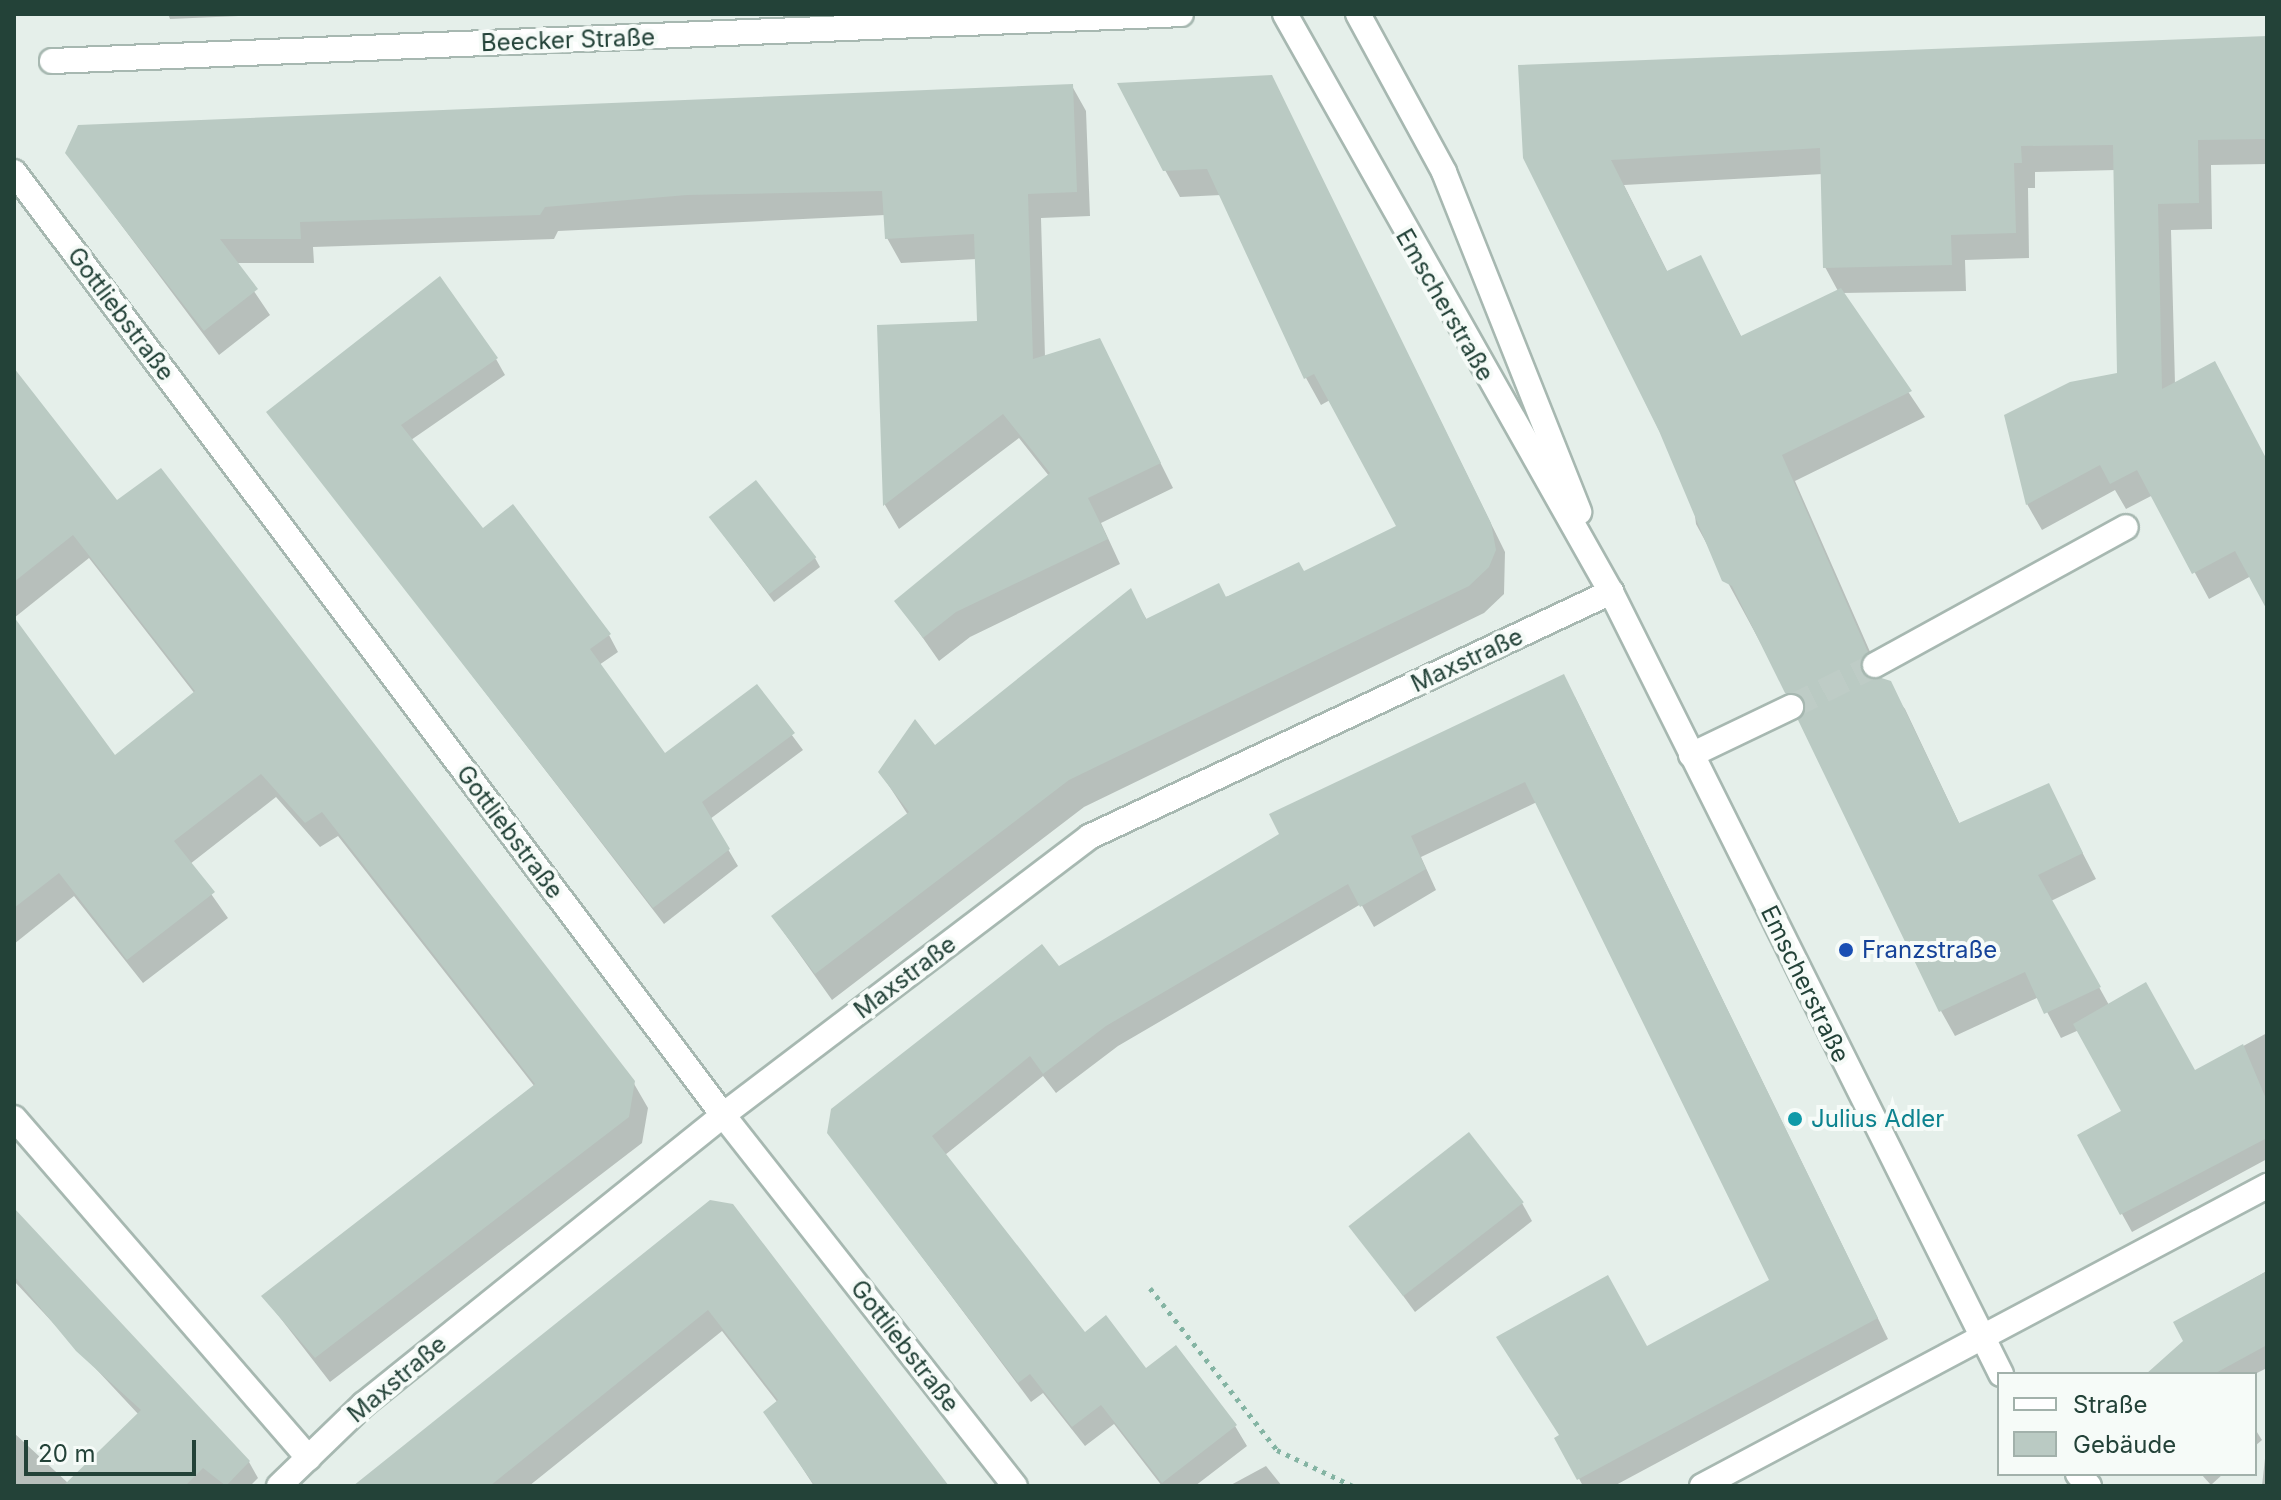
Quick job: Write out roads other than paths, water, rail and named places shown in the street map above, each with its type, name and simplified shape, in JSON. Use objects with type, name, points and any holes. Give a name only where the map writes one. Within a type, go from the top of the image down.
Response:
[{"type":"street","name":"Beecker Straße","points":[[52,61],[1181,14]]},
{"type":"street","name":"Emscherstraße","points":[[1285,14],[1611,592],[2000,1372]]},
{"type":"street","name":"Emscherstraße","points":[[1358,14],[1444,172],[1611,592]]},
{"type":"street","name":"Gottliebstraße","points":[[14,172],[723,1115],[1015,1486]]},
{"type":"street","points":[[1875,665],[2126,527]]},
{"type":"street","name":"Maxstraße","points":[[279,1486],[364,1404],[723,1115],[1089,837],[1611,592]]},
{"type":"street","points":[[1691,755],[1791,707]]},
{"type":"street","points":[[14,1118],[309,1458]]},
{"type":"street","points":[[1702,1486],[1979,1335],[2267,1186]]},
{"type":"tunnel","points":[[1791,707],[1875,665]]},
{"type":"place","name":"Franzstraße","points":[[1846,950]]},
{"type":"place","name":"Julius Adler","points":[[1795,1119]]}]
